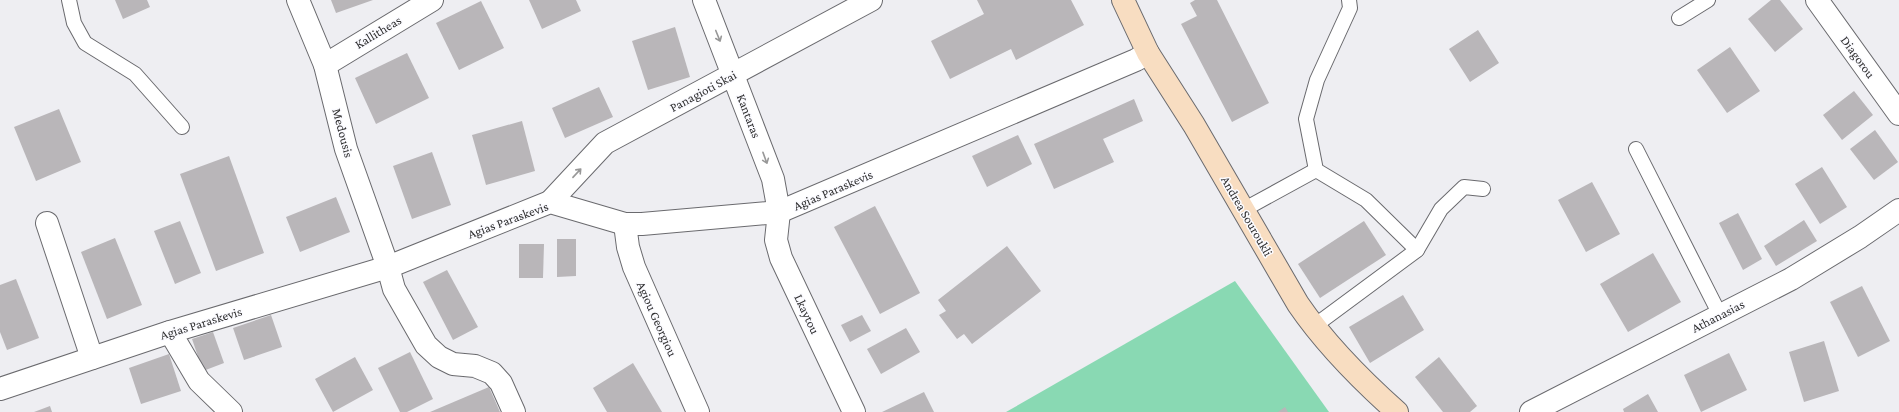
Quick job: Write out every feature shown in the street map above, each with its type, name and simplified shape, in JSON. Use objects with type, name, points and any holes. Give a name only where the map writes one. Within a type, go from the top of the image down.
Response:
[{"type":"main road","name":"Andrea Souroukli","points":[[1123,0],[1148,53],[1194,125],[1298,304],[1313,327],[1344,362],[1397,412]]},
{"type":"street","name":"Medousis","points":[[298,0],[325,65],[346,149],[388,267],[394,289],[426,345],[439,357],[453,364],[475,366],[492,373],[501,383],[514,412]]},
{"type":"street","name":"Kallitheas","points":[[325,65],[432,0]]},
{"type":"street","name":"Kantaras","points":[[704,0],[773,179],[779,212]]},
{"type":"street","name":"Panagioti Skai","points":[[550,202],[605,143],[871,0]]},
{"type":"street","name":"Diagorou","points":[[1817,0],[1899,114]]},
{"type":"street","name":"Agias Paraskevis","points":[[0,389],[170,332],[388,267],[550,202],[625,224],[642,224],[779,212],[1136,60],[1148,53]]},
{"type":"street","name":"Athanasias","points":[[1531,412],[1818,263],[1899,210]]},
{"type":"street","name":"Lkaytou","points":[[779,212],[776,240],[781,258],[854,412]]},
{"type":"street","points":[[46,223],[92,358]]},
{"type":"street","name":"Agiou Georgiou","points":[[625,224],[628,247],[634,267],[698,412]]},
{"type":"street","points":[[170,332],[199,381],[231,412]]},
{"type":"lane","points":[[70,0],[74,23],[85,43],[135,74],[182,127]]},
{"type":"lane","points":[[1349,0],[1350,8],[1317,80],[1306,119],[1316,170],[1366,200],[1417,250]]},
{"type":"lane","points":[[1679,18],[1708,0]]},
{"type":"lane","points":[[1636,149],[1720,315]]},
{"type":"lane","points":[[1243,210],[1316,170]]},
{"type":"lane","points":[[1313,327],[1417,250],[1441,208],[1464,187],[1483,189]]},
{"type":"green space","points":[[1235,281],[1329,412],[1006,412]]},
{"type":"building","points":[[115,0],[147,0],[150,7],[123,19]]},
{"type":"building","points":[[331,0],[373,0],[336,13]]},
{"type":"building","points":[[529,0],[576,0],[581,11],[542,29]]},
{"type":"building","points":[[977,0],[1071,0],[1084,25],[1016,60],[1011,49],[950,79],[931,41],[984,14]]},
{"type":"building","points":[[1195,0],[1217,0],[1269,103],[1232,122],[1181,24],[1197,16],[1190,3]]},
{"type":"building","points":[[1771,0],[1780,0],[1803,29],[1775,52],[1748,19]]},
{"type":"building","points":[[481,1],[504,48],[459,70],[436,23]]},
{"type":"building","points":[[675,27],[690,77],[648,90],[632,41]]},
{"type":"building","points":[[1478,30],[1499,63],[1470,82],[1449,49]]},
{"type":"building","points":[[1730,47],[1760,91],[1727,113],[1697,70]]},
{"type":"building","points":[[407,53],[429,98],[376,124],[355,78]]},
{"type":"building","points":[[599,87],[613,117],[565,138],[552,108]]},
{"type":"building","points":[[1854,91],[1873,115],[1842,140],[1823,115]]},
{"type":"building","points":[[1134,99],[1143,121],[1103,139],[1114,162],[1054,189],[1034,144]]},
{"type":"building","points":[[59,109],[81,162],[36,181],[14,127]]},
{"type":"building","points":[[522,121],[535,171],[486,185],[472,135]]},
{"type":"building","points":[[1875,130],[1898,162],[1874,180],[1850,149]]},
{"type":"building","points":[[1018,135],[1032,164],[987,187],[972,156]]},
{"type":"building","points":[[432,152],[451,205],[412,219],[393,166]]},
{"type":"building","points":[[229,156],[264,253],[216,271],[180,174]]},
{"type":"building","points":[[1822,167],[1847,207],[1820,224],[1795,184]]},
{"type":"building","points":[[1592,182],[1620,234],[1586,252],[1558,200]]},
{"type":"building","points":[[336,197],[350,232],[300,252],[286,217]]},
{"type":"building","points":[[875,206],[920,293],[880,314],[834,227]]},
{"type":"building","points":[[1738,213],[1762,259],[1743,270],[1719,223]]},
{"type":"building","points":[[1804,220],[1817,241],[1776,266],[1764,246]]},
{"type":"building","points":[[180,221],[201,273],[175,284],[154,231]]},
{"type":"building","points":[[1364,221],[1386,255],[1320,298],[1298,264]]},
{"type":"building","points":[[115,238],[142,305],[107,319],[81,252]]},
{"type":"building","points":[[557,239],[576,239],[576,276],[557,277]]},
{"type":"building","points":[[519,244],[544,244],[543,278],[519,278]]},
{"type":"building","points":[[1007,246],[1041,291],[972,344],[964,334],[957,339],[939,315],[946,311],[938,300]]},
{"type":"building","points":[[1653,253],[1681,302],[1628,332],[1600,284]]},
{"type":"building","points":[[447,270],[478,327],[453,340],[423,282]]},
{"type":"building","points":[[16,279],[39,338],[7,350],[0,332],[0,285]]},
{"type":"building","points":[[1862,286],[1890,341],[1858,357],[1830,302]]},
{"type":"building","points":[[1403,295],[1424,330],[1370,363],[1349,327]]},
{"type":"building","points":[[271,315],[282,347],[244,360],[233,328]]},
{"type":"building","points":[[862,315],[871,331],[850,342],[841,325]]},
{"type":"building","points":[[906,328],[920,352],[881,374],[867,349]]},
{"type":"building","points":[[213,332],[224,363],[203,371],[192,339]]},
{"type":"building","points":[[1824,341],[1839,391],[1804,402],[1789,352]]},
{"type":"building","points":[[410,352],[433,399],[407,412],[400,412],[378,368]]},
{"type":"building","points":[[1729,353],[1747,390],[1701,412],[1684,375]]},
{"type":"building","points":[[169,354],[181,391],[141,404],[129,368]]},
{"type":"building","points":[[355,357],[373,390],[333,412],[315,379]]},
{"type":"building","points":[[1439,357],[1477,406],[1470,412],[1443,412],[1415,377]]},
{"type":"building","points":[[633,363],[662,412],[607,412],[593,388]]},
{"type":"building","points":[[489,387],[500,412],[430,412]]},
{"type":"building","points":[[924,392],[934,412],[882,412]]},
{"type":"building","points":[[1648,394],[1658,412],[1624,412],[1623,409]]},
{"type":"building","points":[[50,406],[52,412],[34,412]]},
{"type":"building","points":[[1285,407],[1288,412],[1278,412]]}]
